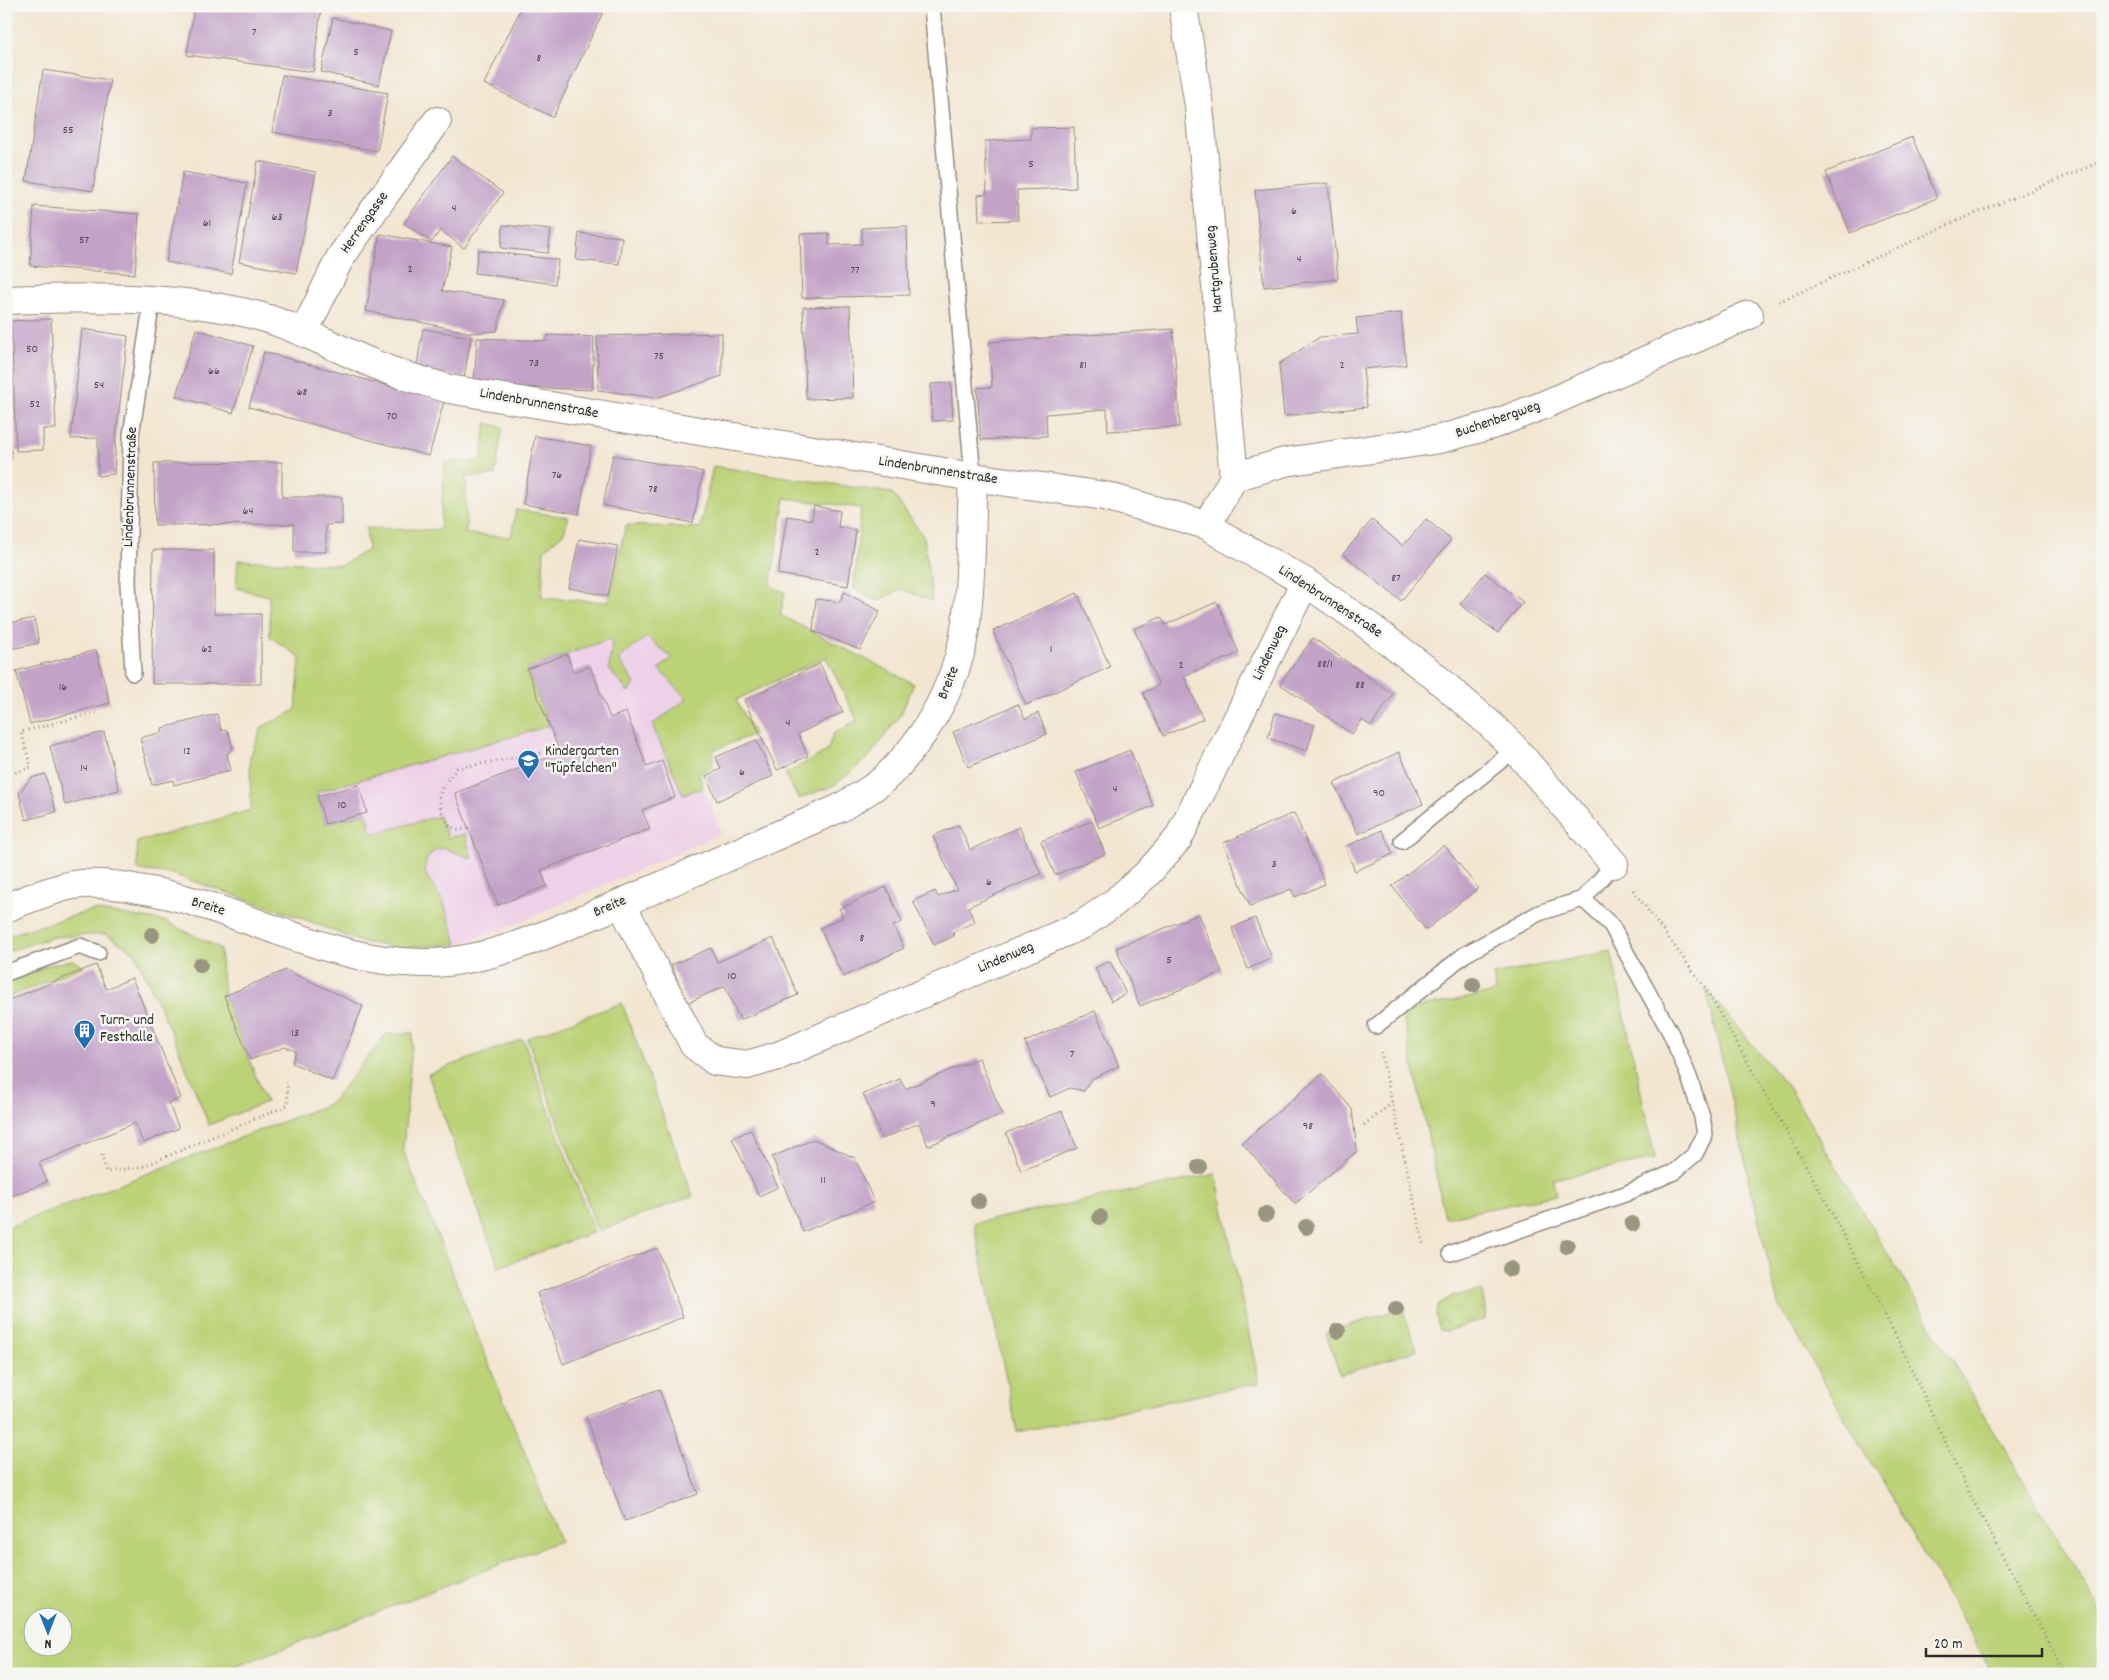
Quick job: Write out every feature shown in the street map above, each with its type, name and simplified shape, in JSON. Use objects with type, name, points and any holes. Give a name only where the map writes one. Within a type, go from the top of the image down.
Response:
[{"type":"street","name":"Hartgrubenweg","points":[[1183,6],[1200,106],[1234,478]]},
{"type":"street","name":"Herrengasse","points":[[304,332],[340,258],[437,121]]},
{"type":"street","name":"Lindenbrunnenstraße","points":[[6,300],[152,301],[213,306],[262,317],[304,332],[382,368],[449,389],[972,477],[1105,496],[1207,525],[1305,582],[1366,624],[1432,674],[1491,725],[1515,749],[1614,864]]},
{"type":"street","name":"Buchenbergweg","points":[[1234,478],[1285,462],[1440,439],[1492,425],[1544,405],[1749,315]]},
{"type":"street","name":"Breite","points":[[6,908],[73,885],[112,884],[161,892],[256,922],[328,948],[382,961],[430,963],[478,957],[536,938],[840,808],[883,780],[918,743],[940,704],[958,660],[967,615],[972,477]]},
{"type":"street","points":[[1207,525],[1234,478]]},
{"type":"street","name":"Lindenweg","points":[[621,903],[694,1045],[715,1061],[747,1065],[778,1056],[1082,925],[1115,902],[1147,874],[1178,839],[1305,582]]},
{"type":"lane","points":[[932,6],[972,477]]},
{"type":"lane","name":"Lindenbrunnenstraße","points":[[133,673],[128,583],[132,435],[152,301]]},
{"type":"lane","points":[[1402,841],[1515,749]]},
{"type":"lane","points":[[1376,1026],[1464,955],[1540,913],[1583,899],[1614,864]]},
{"type":"lane","points":[[1451,1253],[1625,1194],[1674,1172],[1695,1154],[1705,1134],[1702,1117],[1689,1077],[1670,1034],[1611,925],[1583,899]]},
{"type":"lane","points":[[6,973],[80,946],[98,953]]},
{"type":"path","points":[[1749,315],[1952,223],[2103,161]]},
{"type":"path","points":[[6,776],[31,767],[20,732],[99,712]]},
{"type":"path","points":[[468,828],[458,830],[449,826],[442,812],[439,799],[442,787],[457,768],[547,752]]},
{"type":"path","points":[[1614,864],[1706,989],[1822,1194],[1898,1340],[1969,1493],[2066,1674]]},
{"type":"path","points":[[1376,1026],[1423,1245],[1431,1257],[1451,1253]]},
{"type":"path","points":[[102,1155],[106,1172],[144,1166],[288,1105],[287,1082]]},
{"type":"path","points":[[1364,1125],[1392,1103]]},
{"type":"shaded area","name":"Kindergarten \"Tüpfelchen\"","points":[[658,620],[712,767],[699,773],[703,788],[722,833],[500,931],[457,944],[403,948],[361,942],[299,917],[172,874],[138,870],[137,842],[549,726],[527,669]]},
{"type":"green space","points":[[486,423],[503,427],[495,475],[466,477],[466,534],[511,537],[516,510],[569,517],[564,532],[544,550],[542,598],[608,602],[626,525],[700,528],[713,466],[892,493],[924,537],[932,601],[901,589],[877,601],[854,588],[861,508],[785,498],[770,586],[785,592],[780,615],[914,684],[901,714],[870,756],[835,785],[798,799],[785,774],[827,751],[833,734],[857,720],[826,657],[736,700],[754,734],[714,750],[712,767],[699,773],[703,788],[683,794],[652,725],[687,699],[659,669],[672,658],[647,637],[618,659],[635,684],[628,692],[609,669],[612,644],[609,639],[527,669],[549,726],[317,792],[325,824],[367,813],[372,834],[439,816],[448,838],[465,834],[472,859],[445,848],[434,850],[426,861],[425,873],[444,903],[457,944],[403,948],[361,942],[299,917],[172,874],[138,870],[137,842],[251,810],[250,757],[262,727],[296,710],[300,657],[270,637],[269,596],[236,588],[238,560],[341,565],[368,550],[366,528],[440,530],[445,462],[481,461]]},
{"type":"green space","points":[[93,910],[164,921],[220,948],[224,996],[266,1102],[209,1125],[176,1043],[135,953],[106,934],[53,937],[6,952],[6,936]]},
{"type":"green space","points":[[1611,951],[1655,1159],[1553,1179],[1556,1195],[1445,1218],[1402,1011],[1496,992],[1493,975]]},
{"type":"green space","points":[[72,960],[84,966],[6,998],[6,978],[36,968]]},
{"type":"green space","points":[[1706,989],[1791,1091],[2103,1615],[2103,1674],[1993,1674],[1777,1301]]},
{"type":"green space","points":[[622,1003],[693,1196],[598,1231],[527,1038]]},
{"type":"green space","points":[[413,1033],[403,1150],[560,1541],[217,1674],[6,1674],[6,1228],[331,1103],[386,1034]]},
{"type":"green space","points":[[523,1039],[594,1232],[499,1267],[428,1074]]},
{"type":"green space","points":[[1216,1174],[1259,1383],[1017,1432],[974,1223]]},
{"type":"green space","points":[[1482,1291],[1486,1313],[1484,1320],[1447,1331],[1439,1330],[1436,1315],[1439,1304],[1452,1296]]},
{"type":"green space","points":[[1402,1308],[1417,1350],[1340,1375],[1326,1333]]},
{"type":"building","points":[[194,6],[297,6],[321,9],[313,72],[187,55]]},
{"type":"building","points":[[522,6],[606,6],[553,117],[484,84]]},
{"type":"building","points":[[333,18],[391,31],[379,85],[321,72]]},
{"type":"building","points":[[43,70],[110,80],[93,191],[26,181]]},
{"type":"building","points":[[282,75],[388,93],[377,151],[272,132]]},
{"type":"building","points":[[1074,127],[1076,188],[1017,190],[1018,220],[979,221],[978,195],[987,194],[985,141],[1031,139],[1031,128]]},
{"type":"building","points":[[1912,137],[1937,198],[1850,233],[1826,172]]},
{"type":"building","points":[[452,156],[503,193],[464,248],[440,230],[432,242],[404,223]]},
{"type":"building","points":[[258,161],[316,172],[296,273],[239,262]]},
{"type":"building","points":[[183,172],[247,183],[231,274],[166,262]]},
{"type":"building","points":[[1328,183],[1338,279],[1264,287],[1255,190]]},
{"type":"building","points":[[6,198],[9,198],[8,218],[6,218]]},
{"type":"building","points":[[34,206],[139,214],[135,274],[30,266]]},
{"type":"building","points":[[503,225],[551,230],[548,253],[501,248]]},
{"type":"building","points":[[907,226],[909,295],[802,298],[800,234],[829,233],[829,245],[862,244],[862,228]]},
{"type":"building","points":[[579,233],[622,237],[619,264],[576,260]]},
{"type":"building","points":[[380,234],[452,247],[442,291],[504,300],[497,331],[472,333],[366,311]]},
{"type":"building","points":[[478,250],[558,260],[555,284],[475,273]]},
{"type":"building","points":[[850,306],[853,398],[806,399],[803,307]]},
{"type":"building","points":[[1401,313],[1406,365],[1363,369],[1367,407],[1284,416],[1279,364],[1320,337],[1358,334],[1356,318]]},
{"type":"building","points":[[51,319],[56,429],[43,429],[43,450],[16,451],[11,321]]},
{"type":"building","points":[[82,329],[128,336],[116,435],[114,474],[98,476],[98,438],[71,439]]},
{"type":"building","points":[[196,329],[253,346],[233,413],[176,396]]},
{"type":"building","points":[[423,329],[471,337],[464,378],[416,370]]},
{"type":"building","points":[[1173,329],[1180,427],[1108,431],[1107,409],[1046,414],[1047,436],[981,440],[977,388],[992,387],[989,342]]},
{"type":"building","points":[[722,333],[722,376],[656,398],[598,390],[597,336]]},
{"type":"building","points":[[548,335],[594,337],[592,390],[474,385],[477,338],[547,341]]},
{"type":"building","points":[[264,352],[444,401],[429,456],[249,407]]},
{"type":"building","points":[[6,369],[9,369],[10,402],[6,402]]},
{"type":"building","points":[[951,383],[953,420],[932,421],[931,384]]},
{"type":"building","points":[[6,412],[12,459],[6,461]]},
{"type":"building","points":[[535,436],[591,446],[579,514],[523,504]]},
{"type":"building","points":[[613,455],[703,472],[693,523],[603,505]]},
{"type":"building","points":[[282,462],[282,497],[342,497],[342,524],[326,525],[326,552],[294,552],[294,524],[155,525],[154,463]]},
{"type":"building","points":[[814,506],[840,511],[838,527],[856,530],[848,586],[778,574],[787,516],[812,520]]},
{"type":"building","points":[[1426,519],[1451,540],[1401,601],[1343,554],[1372,520],[1403,546]]},
{"type":"building","points":[[579,539],[618,546],[608,596],[569,588]]},
{"type":"building","points":[[153,550],[214,550],[214,614],[261,614],[261,684],[152,684]]},
{"type":"building","points":[[1485,573],[1523,602],[1498,633],[1460,604]]},
{"type":"building","points":[[844,592],[880,611],[860,650],[813,631],[816,599],[840,602]]},
{"type":"building","points":[[1077,593],[1110,667],[1026,705],[993,631]]},
{"type":"building","points":[[1217,602],[1239,653],[1184,676],[1203,719],[1163,736],[1143,693],[1159,685],[1134,629],[1161,617],[1165,625]]},
{"type":"building","points":[[34,618],[39,643],[6,650],[6,624]]},
{"type":"building","points":[[1313,638],[1393,694],[1371,726],[1362,720],[1352,734],[1280,684]]},
{"type":"building","points":[[96,650],[110,703],[30,724],[16,671]]},
{"type":"building","name":"Kindergarten \"Tüpfelchen\"","points":[[567,654],[573,672],[590,666],[610,718],[626,712],[647,767],[662,761],[675,797],[642,810],[650,829],[541,870],[547,886],[498,905],[455,793],[560,753],[527,669]]},
{"type":"building","points":[[820,664],[843,712],[798,734],[808,756],[777,770],[744,700]]},
{"type":"building","points":[[1018,704],[1025,719],[1038,713],[1047,734],[968,767],[953,732]]},
{"type":"building","points":[[1275,713],[1315,725],[1307,751],[1268,738]]},
{"type":"building","points":[[217,714],[221,730],[228,731],[233,749],[227,754],[231,770],[174,785],[173,780],[152,785],[140,738],[163,732],[162,728]]},
{"type":"building","points":[[104,732],[119,790],[65,805],[50,746]]},
{"type":"building","points":[[756,740],[773,776],[717,801],[706,776],[721,769],[716,757]]},
{"type":"building","points":[[6,741],[12,763],[6,765]]},
{"type":"building","points":[[1130,750],[1153,806],[1099,828],[1076,772]]},
{"type":"building","points":[[1399,752],[1423,804],[1358,834],[1334,783]]},
{"type":"building","points":[[45,774],[56,812],[26,820],[19,793],[31,778]]},
{"type":"building","points":[[359,785],[367,813],[325,824],[317,796]]},
{"type":"building","points":[[1294,813],[1325,884],[1295,897],[1291,889],[1250,906],[1223,843]]},
{"type":"building","points":[[1092,821],[1105,854],[1055,875],[1041,841]]},
{"type":"building","points":[[959,825],[970,850],[1019,827],[1041,874],[968,907],[975,922],[953,932],[954,936],[934,945],[913,901],[935,891],[938,897],[957,889],[933,836]]},
{"type":"building","points":[[1382,830],[1393,854],[1355,871],[1345,847]]},
{"type":"building","points":[[1444,845],[1478,888],[1426,930],[1392,886]]},
{"type":"building","points":[[886,887],[902,922],[893,926],[904,948],[843,977],[820,928],[843,917],[839,909]]},
{"type":"building","points":[[1199,914],[1222,972],[1140,1006],[1116,948]]},
{"type":"building","points":[[1255,918],[1272,958],[1248,969],[1232,928]]},
{"type":"building","points":[[773,938],[798,995],[740,1020],[725,986],[687,1003],[671,965],[711,948],[717,962]]},
{"type":"building","points":[[1110,961],[1126,994],[1111,1001],[1095,968]]},
{"type":"building","name":"Turn- und Festhalle","points":[[96,965],[106,989],[132,978],[181,1098],[168,1103],[179,1128],[143,1143],[135,1123],[39,1163],[47,1182],[6,1198],[6,1001]]},
{"type":"building","points":[[286,970],[363,1006],[332,1081],[292,1063],[296,1051],[285,1047],[250,1060],[224,996]]},
{"type":"building","points":[[1095,1011],[1119,1066],[1091,1079],[1084,1091],[1070,1088],[1050,1097],[1025,1042]]},
{"type":"building","points":[[979,1058],[1002,1114],[928,1146],[919,1123],[882,1139],[863,1094],[900,1079],[905,1089]]},
{"type":"building","points":[[1322,1074],[1352,1109],[1357,1151],[1295,1204],[1242,1143]]},
{"type":"building","points":[[1062,1111],[1077,1148],[1021,1171],[1006,1133]]},
{"type":"building","points":[[751,1130],[778,1187],[759,1196],[732,1138]]},
{"type":"building","points":[[814,1139],[855,1158],[874,1202],[803,1232],[772,1157]]},
{"type":"building","points":[[657,1248],[683,1317],[563,1364],[537,1293]]},
{"type":"building","points":[[659,1389],[698,1494],[625,1521],[586,1416]]},
{"type":"place","name":"Kindergarten \"Tüpfelchen\"","points":[[529,780]]},
{"type":"place","name":"Turn- und Festhalle","points":[[84,1049]]}]
